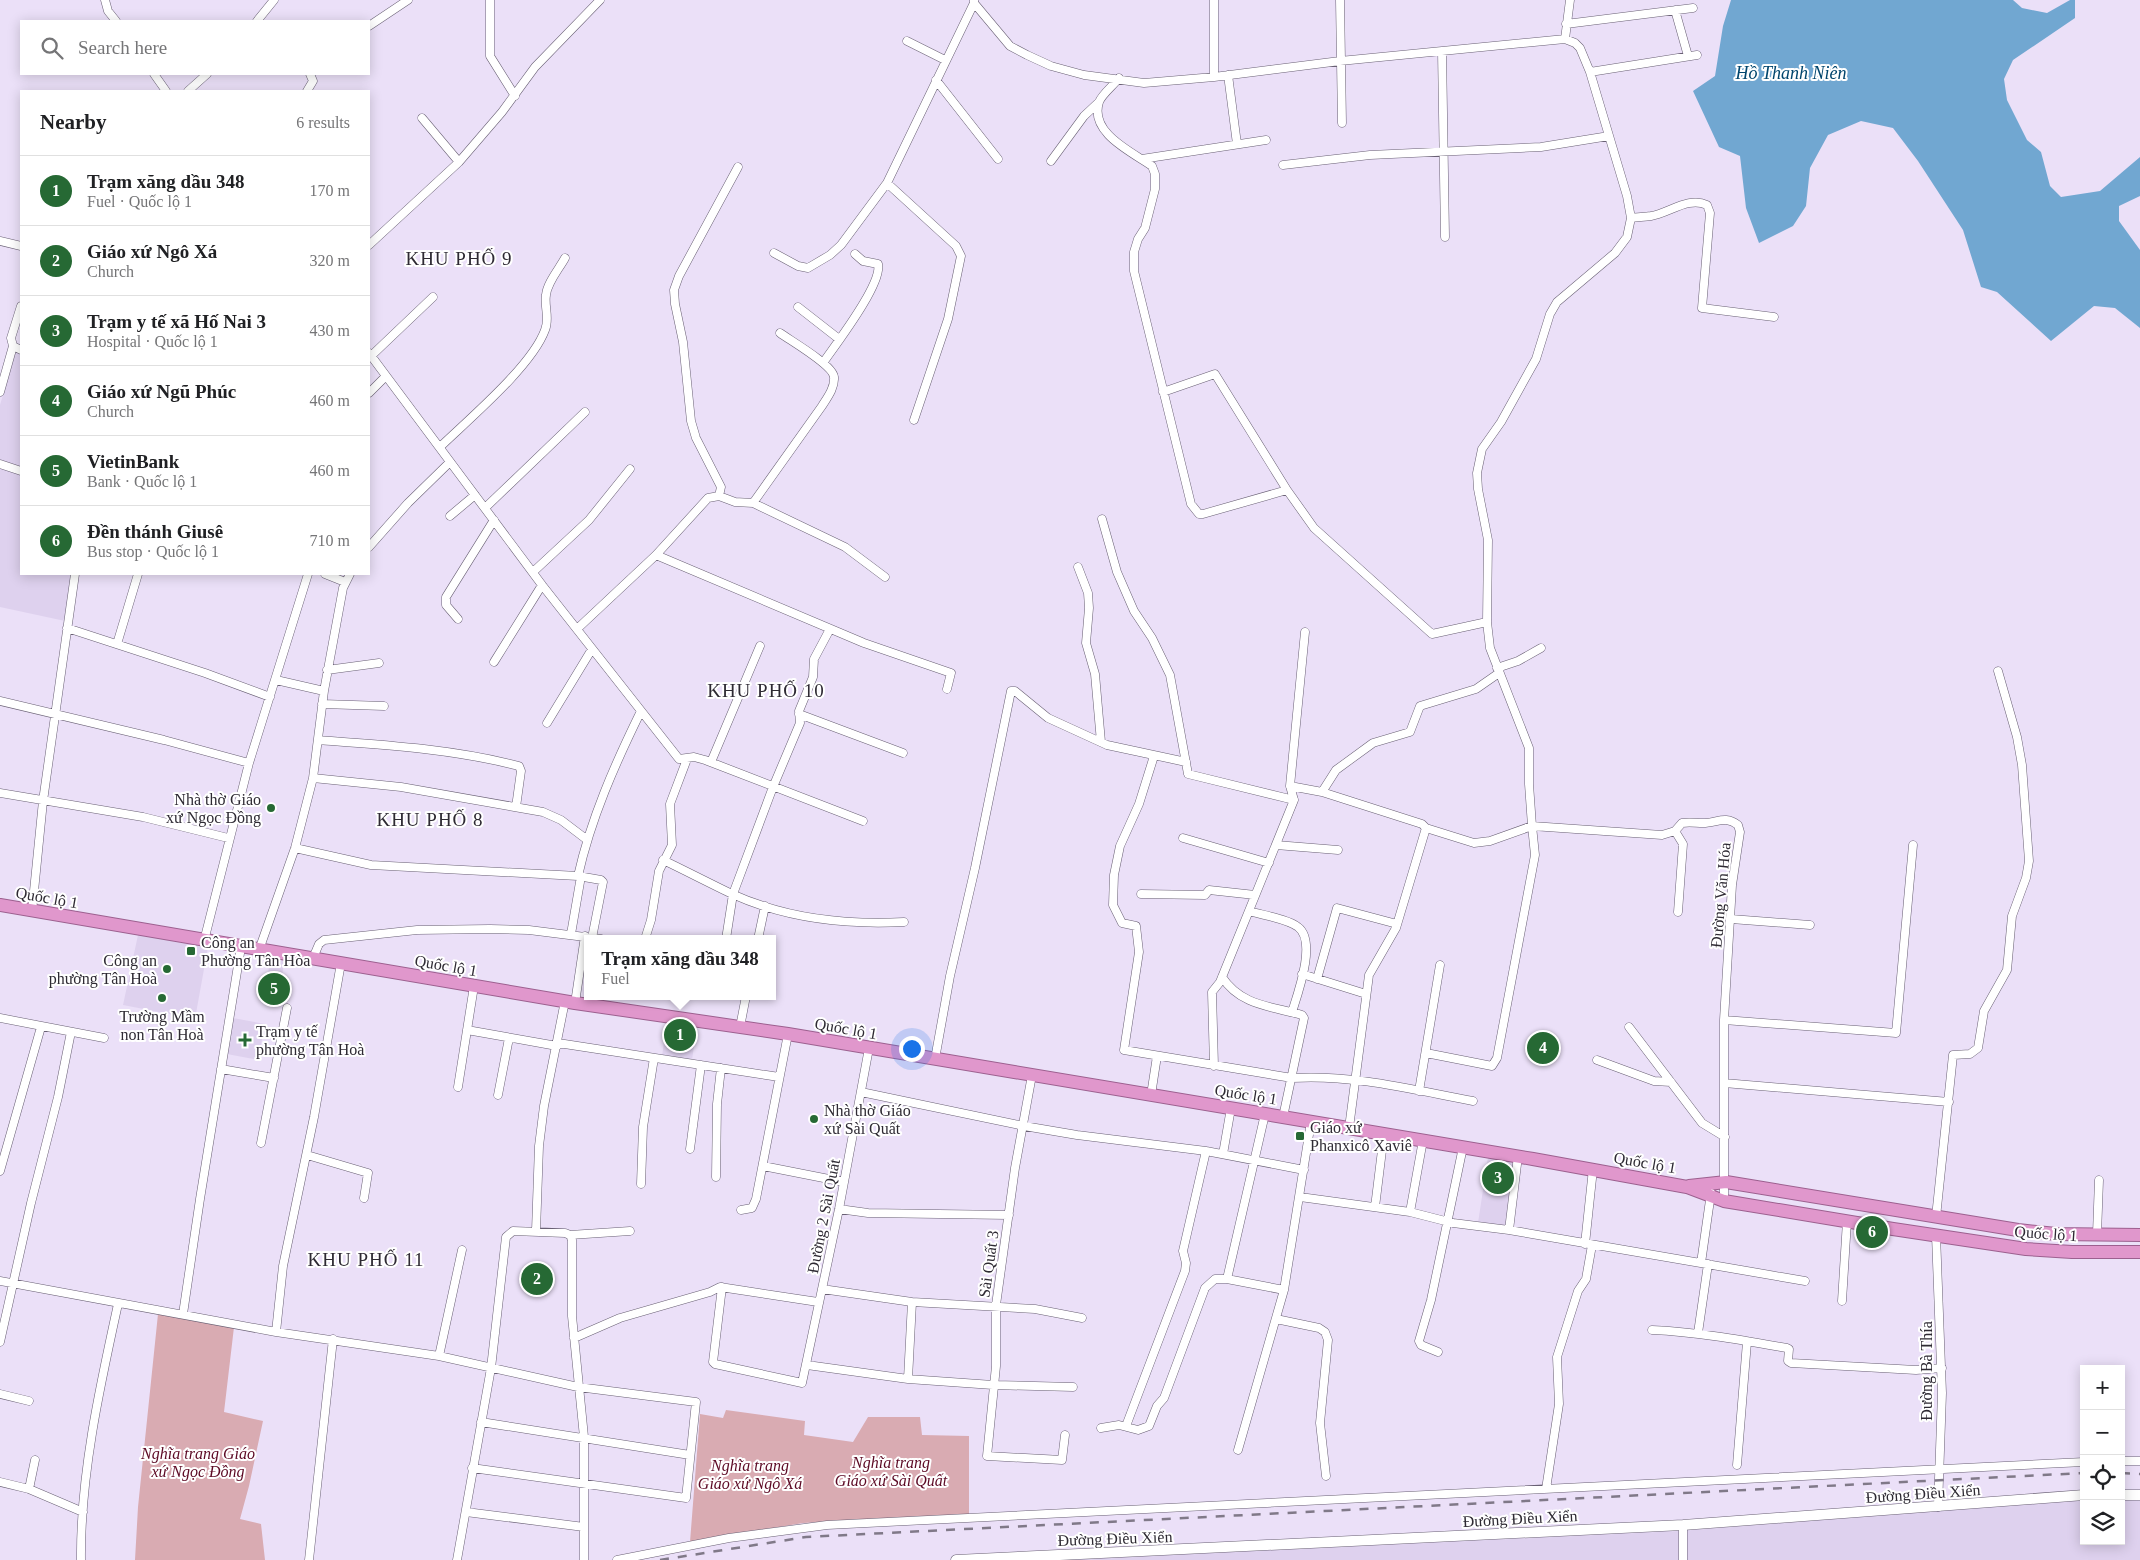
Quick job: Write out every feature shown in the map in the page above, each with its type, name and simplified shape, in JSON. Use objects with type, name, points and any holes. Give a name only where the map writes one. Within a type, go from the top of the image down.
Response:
[{"type":"highway","name":"Quốc lộ 1","points":[[0,905],[570,1002],[788,1034],[1687,1186],[1717,1187],[2056,1234],[2140,1235]]},
{"type":"highway","name":"Quốc lộ 1","points":[[1717,1187],[1724,1201],[2026,1249],[2072,1252],[2140,1252]]},
{"type":"highway","points":[[1936,1217],[1936,1235]]},
{"type":"street","points":[[105,0],[108,11],[115,20]]},
{"type":"street","points":[[258,20],[274,0]]},
{"type":"street","points":[[370,25],[408,0]]},
{"type":"street","points":[[490,0],[490,56],[515,96]]},
{"type":"street","points":[[370,244],[459,162],[515,96],[542,60],[600,0]]},
{"type":"street","points":[[1214,0],[1214,77]]},
{"type":"street","points":[[1340,0],[1342,123]]},
{"type":"street","points":[[1565,39],[1570,0]]},
{"type":"street","points":[[774,253],[798,266],[808,268],[820,263],[841,244],[888,183],[974,2],[1010,46],[1027,55],[1051,66],[1076,72],[1144,83],[1214,77],[1340,61],[1565,39],[1575,43],[1580,48],[1590,72],[1631,218],[1627,237],[1615,253],[1557,302],[1550,314],[1536,359],[1501,422],[1482,450],[1478,481],[1488,540],[1487,622],[1490,648],[1516,710],[1529,748],[1529,784],[1535,855],[1497,1058],[1492,1066],[1426,1053]]},
{"type":"street","points":[[1566,24],[1694,8]]},
{"type":"street","points":[[1675,10],[1688,56]]},
{"type":"street","points":[[907,41],[945,60]]},
{"type":"street","points":[[1442,51],[1445,237]]},
{"type":"street","points":[[1590,72],[1697,55]]},
{"type":"street","points":[[155,75],[165,90]]},
{"type":"street","points":[[189,90],[206,75]]},
{"type":"street","points":[[308,90],[313,81],[310,75]]},
{"type":"street","points":[[1228,75],[1237,144]]},
{"type":"street","points":[[1051,161],[1084,116],[1099,102],[1119,78]]},
{"type":"street","points":[[936,80],[998,158]]},
{"type":"street","points":[[1099,102],[1100,125],[1107,134],[1152,166],[1155,174],[1156,189],[1145,228],[1138,239],[1134,252],[1134,272],[1191,504],[1199,514],[1204,514],[1287,490]]},
{"type":"street","points":[[422,118],[459,162]]},
{"type":"street","points":[[1283,165],[1370,155],[1443,150],[1541,147],[1609,136]]},
{"type":"street","points":[[1142,159],[1266,140]]},
{"type":"street","points":[[719,496],[721,487],[696,438],[692,420],[683,342],[674,304],[674,290],[679,276],[738,167]]},
{"type":"street","points":[[888,183],[956,246],[961,256],[948,319],[914,420]]},
{"type":"street","points":[[1631,218],[1652,216],[1690,202],[1700,201],[1707,205],[1710,213],[1702,308],[1774,318]]},
{"type":"street","points":[[0,241],[20,246]]},
{"type":"street","points":[[823,363],[867,298],[879,271],[878,264],[863,261],[855,254]]},
{"type":"street","points":[[440,447],[501,387],[531,354],[545,330],[548,318],[547,291],[564,258]]},
{"type":"street","points":[[433,297],[370,354],[542,585],[679,759],[694,757],[711,762],[863,821]]},
{"type":"street","points":[[798,307],[839,339]]},
{"type":"street","points":[[0,392],[13,346],[11,338],[20,309]]},
{"type":"street","points":[[753,503],[832,390],[834,377],[831,370],[780,333]]},
{"type":"street","points":[[13,346],[20,350]]},
{"type":"street","points":[[1164,392],[1215,374],[1287,490],[1314,528],[1432,634],[1487,622]]},
{"type":"street","points":[[370,392],[386,376]]},
{"type":"street","points":[[485,508],[586,412]]},
{"type":"street","points":[[370,546],[408,503],[450,462]]},
{"type":"street","points":[[0,464],[20,470]]},
{"type":"street","points":[[533,572],[589,520],[630,469]]},
{"type":"street","points":[[450,516],[475,495]]},
{"type":"street","points":[[577,629],[656,555],[708,498],[719,496],[735,502],[753,503],[845,547],[885,577]]},
{"type":"street","points":[[1102,519],[1116,572],[1134,611],[1152,638],[1170,675],[1188,774],[1294,800]]},
{"type":"street","points":[[458,619],[446,605],[446,597],[494,520]]},
{"type":"street","points":[[656,555],[864,643],[951,673],[947,689]]},
{"type":"street","points":[[1078,567],[1088,593],[1089,608],[1086,643],[1095,674],[1101,742]]},
{"type":"street","points":[[32,911],[43,801],[75,575]]},
{"type":"street","points":[[117,644],[138,575]]},
{"type":"street","points":[[204,941],[228,838],[249,763],[308,575]]},
{"type":"street","points":[[328,575],[345,582]]},
{"type":"street","points":[[259,950],[295,848],[313,778],[327,670],[345,582],[349,575]]},
{"type":"street","points":[[494,662],[542,585]]},
{"type":"street","points":[[66,628],[205,672],[270,697]]},
{"type":"street","points":[[727,935],[733,894],[773,787],[800,723],[799,714],[813,677],[814,659],[830,629]]},
{"type":"street","points":[[1214,1066],[1212,992],[1222,977],[1294,800],[1290,786],[1305,632]]},
{"type":"street","points":[[711,762],[760,646]]},
{"type":"street","points":[[1322,792],[1336,770],[1373,743],[1410,732],[1420,706],[1476,689],[1498,670],[1541,648]]},
{"type":"street","points":[[547,723],[592,649]]},
{"type":"street","points":[[327,670],[379,664]]},
{"type":"street","points":[[1936,1217],[1953,1055],[1970,1054],[1978,1048],[1984,1011],[2004,978],[2012,916],[2028,870],[2022,765],[2017,737],[1998,671]]},
{"type":"street","points":[[276,680],[324,691]]},
{"type":"street","points":[[935,1059],[950,976],[975,868],[1011,691],[1015,691],[1048,718],[1101,742],[1186,762]]},
{"type":"street","points":[[0,701],[164,740],[249,763]]},
{"type":"street","points":[[322,704],[384,706]]},
{"type":"street","points":[[571,934],[586,839],[613,769],[641,712]]},
{"type":"street","points":[[799,714],[903,753]]},
{"type":"street","points":[[318,740],[426,748],[479,756],[519,766],[521,771],[516,807]]},
{"type":"street","points":[[1154,756],[1139,804],[1120,846],[1112,901],[1118,919],[1122,923],[1136,926],[1140,944],[1124,1050],[1292,1078],[1317,1077],[1354,1081],[1419,1090],[1473,1101]]},
{"type":"street","points":[[646,935],[663,860],[672,844],[670,804],[687,758]]},
{"type":"street","points":[[313,778],[401,787],[543,812],[561,820],[586,839]]},
{"type":"street","points":[[1290,786],[1322,792],[1474,843],[1490,841],[1532,826]]},
{"type":"street","points":[[0,793],[143,817],[228,838]]},
{"type":"street","name":"Đường Văn Hóa","points":[[1532,826],[1662,835],[1675,832],[1682,823],[1686,822],[1702,823],[1722,819],[1738,825],[1740,832],[1732,885],[1724,1020],[1725,1137],[1717,1187]]},
{"type":"street","points":[[1349,1128],[1369,975],[1397,924],[1426,828]]},
{"type":"street","points":[[1675,832],[1683,844],[1678,912]]},
{"type":"street","points":[[1184,838],[1269,863]]},
{"type":"street","points":[[1276,845],[1338,850]]},
{"type":"street","points":[[1724,1020],[1896,1033],[1913,845]]},
{"type":"street","points":[[295,848],[371,865],[603,882],[589,935]]},
{"type":"street","points":[[663,860],[733,894],[764,906],[841,922],[904,922]]},
{"type":"street","points":[[1141,894],[1205,895],[1209,890],[1255,895]]},
{"type":"street","points":[[759,935],[764,906]]},
{"type":"street","points":[[1317,979],[1337,908],[1397,924]]},
{"type":"street","points":[[1249,911],[1298,926],[1306,937],[1306,955],[1292,1012]]},
{"type":"street","points":[[1731,919],[1810,926]]},
{"type":"street","points":[[313,958],[319,944],[324,940],[417,930],[529,930],[584,936]]},
{"type":"street","points":[[183,1314],[241,947]]},
{"type":"street","points":[[536,1231],[539,1146],[544,1106],[557,1045],[584,951]]},
{"type":"street","points":[[1306,955],[1322,959]]},
{"type":"street","points":[[276,1332],[282,1266],[307,1155],[342,964]]},
{"type":"street","points":[[1419,1090],[1440,965]]},
{"type":"street","points":[[1302,974],[1366,994]]},
{"type":"street","points":[[1222,977],[1228,986],[1242,999],[1292,1012],[1304,1018],[1283,1117]]},
{"type":"street","points":[[458,1087],[474,986]]},
{"type":"street","points":[[740,1027],[745,1000]]},
{"type":"street","points":[[261,1143],[287,1008]]},
{"type":"street","points":[[0,1018],[104,1038]]},
{"type":"street","points":[[0,1171],[2,1154],[41,1027]]},
{"type":"street","points":[[1629,1027],[1702,1123],[1725,1137]]},
{"type":"street","points":[[468,1030],[509,1038],[779,1077]]},
{"type":"street","points":[[0,1342],[31,1203],[58,1097],[71,1032]]},
{"type":"street","points":[[741,1210],[752,1208],[754,1205],[788,1034]]},
{"type":"street","points":[[498,1096],[509,1038]]},
{"type":"street","name":"Đường 2 Sài Quất","points":[[722,1287],[713,1362],[802,1383],[839,1209],[869,1048]]},
{"type":"street","points":[[1151,1095],[1157,1056]]},
{"type":"street","points":[[641,1184],[643,1127],[654,1058]]},
{"type":"street","points":[[1597,1060],[1654,1082],[1671,1082]]},
{"type":"street","points":[[690,1149],[701,1065]]},
{"type":"street","points":[[716,1176],[717,1104],[721,1068]]},
{"type":"street","points":[[221,1069],[274,1078]]},
{"type":"street","name":"Sài Quất 3","points":[[1032,1075],[996,1305],[996,1366],[986,1450],[988,1458],[1062,1460],[1065,1435]]},
{"type":"street","points":[[1724,1084],[1949,1102]]},
{"type":"street","points":[[861,1092],[1024,1126],[1077,1135],[1206,1151],[1304,1170]]},
{"type":"street","points":[[1224,1154],[1232,1108]]},
{"type":"street","points":[[1227,1279],[1265,1114]]},
{"type":"street","points":[[1238,1450],[1284,1290],[1311,1122]]},
{"type":"street","points":[[1375,1207],[1384,1134]]},
{"type":"street","points":[[1410,1212],[1423,1140]]},
{"type":"street","points":[[1438,1352],[1420,1345],[1419,1341],[1431,1300],[1463,1147]]},
{"type":"street","points":[[1126,1426],[1185,1271],[1186,1262],[1182,1251],[1206,1151]]},
{"type":"street","points":[[307,1155],[368,1173],[364,1198]]},
{"type":"street","points":[[1509,1230],[1518,1156]]},
{"type":"street","points":[[762,1166],[844,1182]]},
{"type":"street","points":[[1546,1489],[1559,1404],[1557,1356],[1578,1291],[1586,1279],[1593,1170]]},
{"type":"street","points":[[2097,1234],[2099,1180]]},
{"type":"street","points":[[1717,1187],[1724,1201]]},
{"type":"street","points":[[1698,1333],[1705,1264],[1717,1187]]},
{"type":"street","points":[[1300,1197],[1410,1212],[1447,1221],[1805,1281]]},
{"type":"street","points":[[839,1209],[868,1213],[1009,1215]]},
{"type":"street","points":[[1842,1301],[1847,1221]]},
{"type":"street","points":[[457,1560],[491,1368],[506,1237],[513,1231],[536,1231],[570,1235],[630,1231]]},
{"type":"street","points":[[570,1235],[574,1338],[584,1438],[584,1560]]},
{"type":"street","name":"Đường Bà Thía","points":[[1936,1235],[1942,1368],[1938,1507]]},
{"type":"street","points":[[438,1356],[462,1250]]},
{"type":"street","points":[[1101,1428],[1126,1426],[1138,1430],[1149,1426],[1157,1406],[1164,1398],[1205,1288],[1215,1279],[1227,1279],[1284,1290]]},
{"type":"street","points":[[0,1281],[276,1332],[438,1356],[578,1387],[696,1402],[686,1498],[472,1468]]},
{"type":"street","points":[[574,1338],[620,1318],[722,1287],[818,1302]]},
{"type":"street","points":[[822,1289],[912,1302],[996,1305],[1035,1309],[1082,1318]]},
{"type":"street","points":[[908,1379],[912,1302]]},
{"type":"street","points":[[81,1560],[83,1512],[101,1383],[118,1304]]},
{"type":"street","points":[[1276,1319],[1319,1328],[1325,1332],[1328,1340],[1320,1424],[1326,1476]]},
{"type":"street","points":[[1652,1330],[1698,1333],[1787,1348],[1789,1349],[1788,1361],[1792,1363],[1916,1370],[1942,1368]]},
{"type":"street","points":[[311,1560],[333,1339]]},
{"type":"street","points":[[1737,1465],[1747,1342]]},
{"type":"street","points":[[807,1365],[908,1379],[993,1386],[1073,1387]]},
{"type":"street","points":[[0,1394],[29,1401]]},
{"type":"street","points":[[481,1422],[690,1455]]},
{"type":"street","points":[[29,1489],[35,1460]]},
{"type":"street","points":[[2125,1461],[2140,1461]]},
{"type":"street","points":[[617,1560],[729,1538],[827,1525],[2080,1462]]},
{"type":"street","points":[[0,1482],[29,1489],[83,1512]]},
{"type":"street","name":"Đường Điều Xiển","points":[[956,1560],[1683,1525],[2080,1495]]},
{"type":"street","points":[[2125,1495],[2140,1495]]},
{"type":"street","points":[[466,1512],[584,1527]]},
{"type":"street","points":[[1683,1525],[1683,1560]]},
{"type":"shaded area","points":[[16,350],[20,352],[20,467],[0,461],[0,405]]},
{"type":"shaded area","points":[[0,467],[20,474],[20,575],[72,575],[65,621],[0,607]]},
{"type":"shaded area","points":[[138,935],[208,947],[195,1019],[123,1005]]},
{"type":"shaded area","points":[[270,957],[284,959],[279,1005],[265,1003]]},
{"type":"shaded area","name":"Trạm y tế phường Tân Hoà","points":[[233,1018],[265,1024],[258,1060],[227,1054]]},
{"type":"shaded area","points":[[667,1022],[697,1026],[692,1060],[662,1056]]},
{"type":"shaded area","points":[[1488,1157],[1514,1161],[1507,1226],[1478,1223]]},
{"type":"shaded area","points":[[2080,1500],[2080,1545],[2125,1545],[2125,1500],[2140,1501],[2140,1560],[1061,1560],[1679,1531]]},
{"type":"green space","name":"Nghĩa trang Giáo xứ Ngọc Đồng","points":[[158,1314],[234,1327],[224,1412],[263,1421],[240,1519],[261,1524],[265,1560],[135,1560],[138,1507]]},
{"type":"green space","points":[[726,1410],[805,1421],[804,1435],[853,1442],[868,1417],[920,1417],[922,1435],[969,1436],[969,1514],[803,1523],[690,1542],[700,1414],[723,1418]]},
{"type":"water","name":"Hồ Thanh Niên","points":[[1731,0],[2013,0],[2022,8],[2047,13],[2070,0],[2075,0],[2075,18],[2013,60],[2004,79],[2007,100],[2027,140],[2041,152],[2050,186],[2061,197],[2100,191],[2140,157],[2140,196],[2119,206],[2119,221],[2140,250],[2140,328],[2115,308],[2094,306],[2051,341],[1997,292],[1981,287],[1963,230],[1918,161],[1893,128],[1861,121],[1828,135],[1810,168],[1806,206],[1793,226],[1759,243],[1746,208],[1740,156],[1719,147],[1693,91],[1715,76],[1723,26]]},
{"type":"railway","points":[[660,1560],[806,1537],[2080,1473]]},
{"type":"railway","points":[[2125,1473],[2140,1474]]},
{"type":"place","name":"Nhà thờ Giáo xứ Ngọc Đồng","points":[[271,808]]},
{"type":"place","name":"Công an Phường Tân Hòa","points":[[191,951]]},
{"type":"place","name":"Công an phường Tân Hoà","points":[[167,969]]},
{"type":"place","name":"VietinBank","points":[[274,989]]},
{"type":"place","name":"Trường Mầm non Tân Hoà","points":[[162,998]]},
{"type":"place","name":"Trạm xăng dầu 348","points":[[680,1035]]},
{"type":"place","name":"Trạm y tế phường Tân Hoà","points":[[245,1040]]},
{"type":"place","name":"Giáo xứ Ngũ Phúc","points":[[1543,1048]]},
{"type":"place","name":"Nhà thờ Giáo xứ Sài Quất","points":[[814,1119]]},
{"type":"place","name":"Giáo xứ Phanxicô Xaviê","points":[[1300,1136]]},
{"type":"place","name":"Trạm y tế xã Hố Nai 3","points":[[1498,1178]]},
{"type":"place","name":"Đền thánh Giusê","points":[[1872,1232]]},
{"type":"place","name":"Giáo xứ Ngô Xá","points":[[537,1279]]},
{"type":"district","name":"KHU PHỐ 9","points":[[459,258]]},
{"type":"district","name":"KHU PHỐ 10","points":[[766,690]]},
{"type":"district","name":"KHU PHỐ 8","points":[[430,819]]},
{"type":"district","name":"KHU PHỐ 11","points":[[366,1259]]},
{"type":"park label","name":"Nghĩa trang Giáo xứ Sài Quất","points":[[891,1471]]},
{"type":"park label","name":"Nghĩa trang Giáo xứ Ngô Xá","points":[[750,1474]]}]
